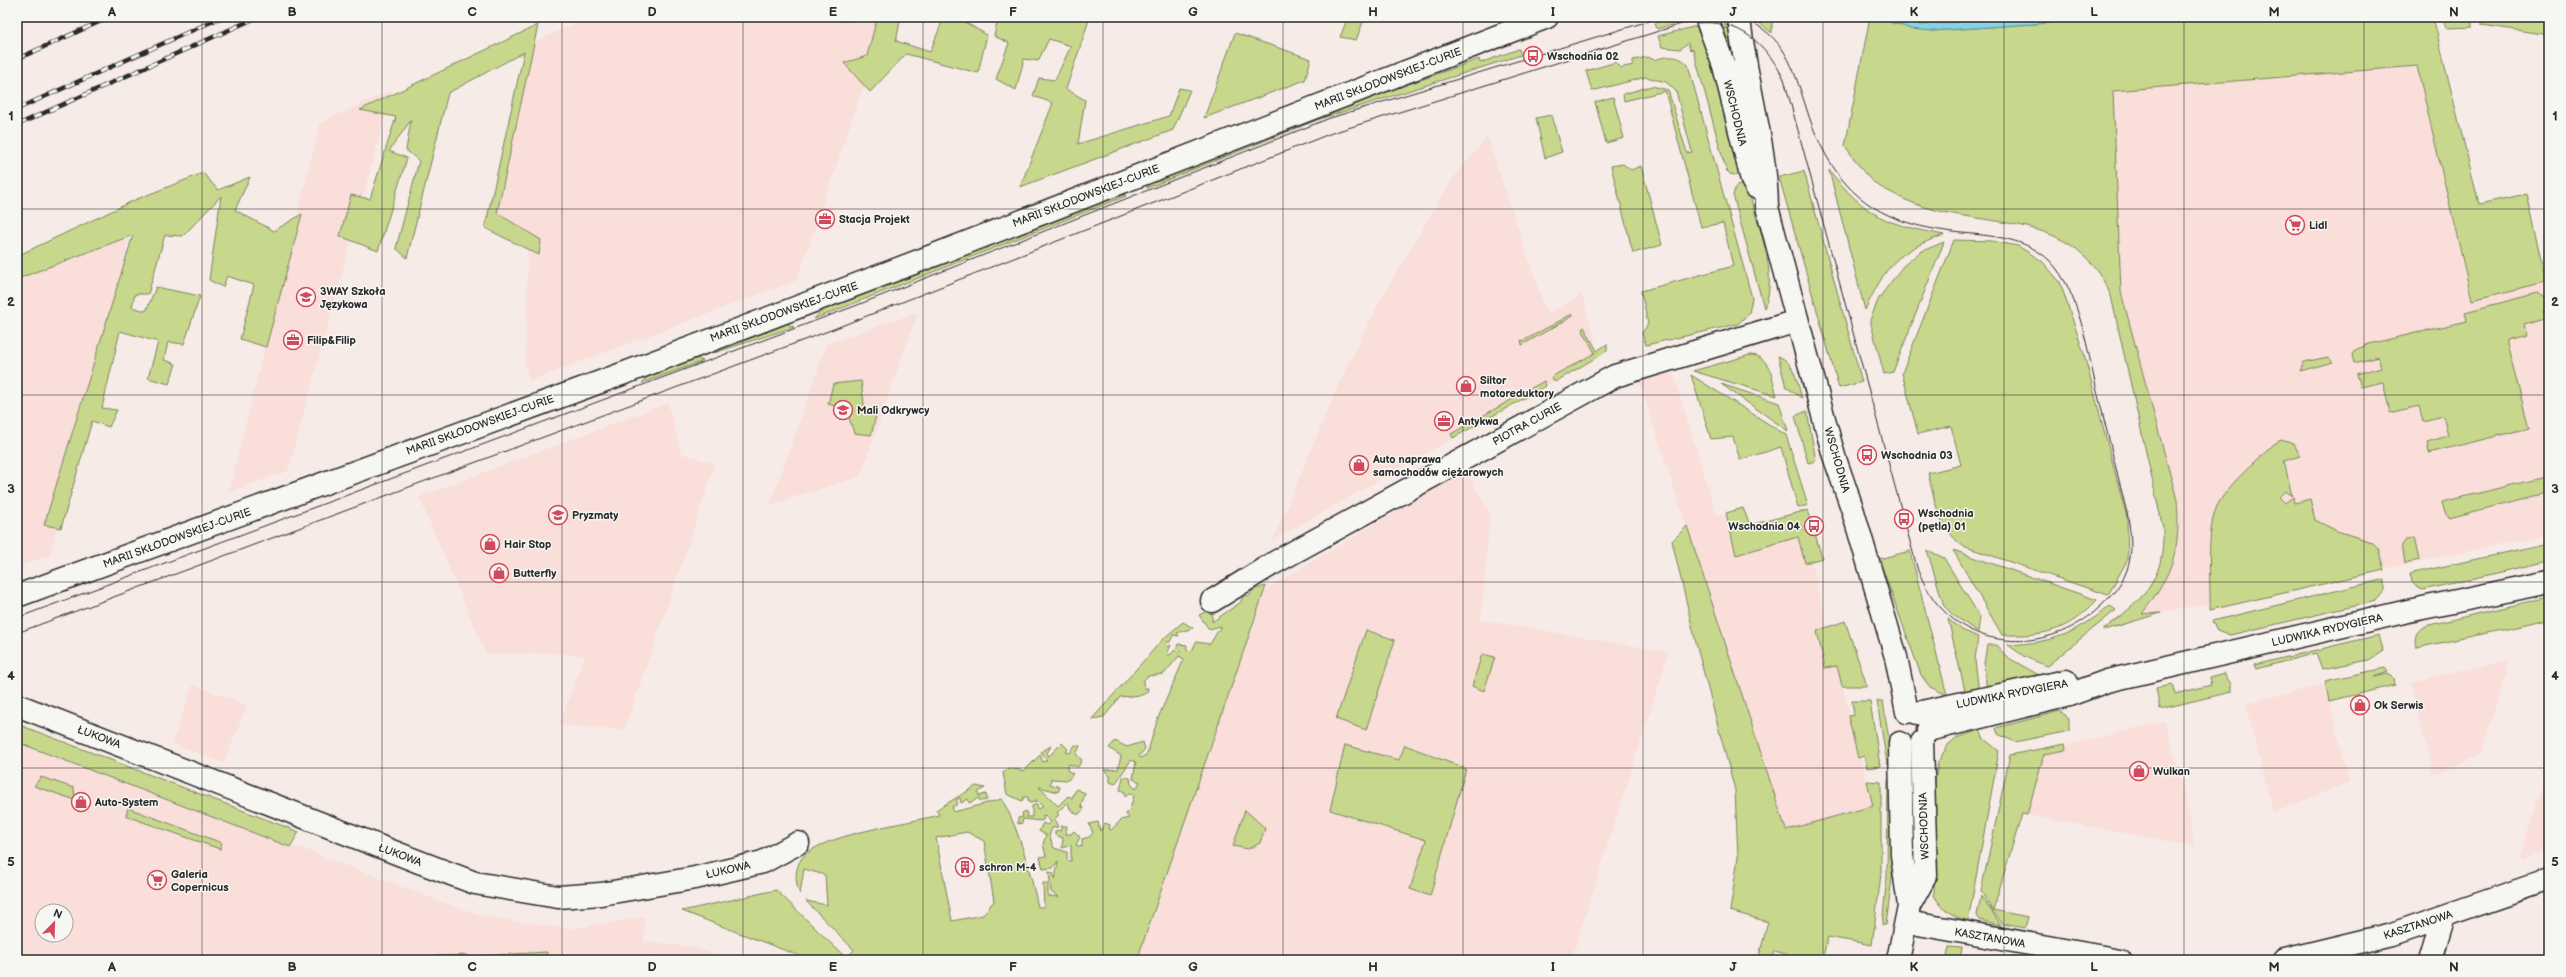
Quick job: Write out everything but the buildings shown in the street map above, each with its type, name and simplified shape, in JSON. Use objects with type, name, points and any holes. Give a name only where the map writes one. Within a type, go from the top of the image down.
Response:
[{"type":"street","name":"MARII SKŁODOWSKIEJ-CURIE","points":[[17,596],[630,371],[915,263],[1547,17]]},
{"type":"street","name":"WSCHODNIA","points":[[1706,17],[1724,66],[1752,180],[1767,207]]},
{"type":"street","name":"WSCHODNIA","points":[[1739,17],[1742,46],[1766,180],[1767,207],[1796,321],[1825,416],[1834,456],[1896,657],[1919,724],[1926,875],[1908,914],[1898,960]]},
{"type":"street","name":"PIOTRA CURIE","points":[[1212,601],[1272,564],[1615,376],[1796,321]]},
{"type":"street","name":"LUDWIKA RYDYGIERA","points":[[1900,743],[1911,746],[1919,724],[2070,695],[2107,681],[2408,611],[2549,582]]},
{"type":"street","name":"ŁUKOWA","points":[[17,705],[475,883],[515,891],[565,897],[601,894],[695,878],[763,862],[798,843]]},
{"type":"street","name":"WSCHODNIA","points":[[1908,914],[1902,854],[1900,743],[1896,739],[1893,728],[1898,717],[1919,724]]},
{"type":"street","name":"KASZTANOWA","points":[[2284,960],[2392,934],[2549,880]]},
{"type":"street","name":"KASZTANOWA","points":[[1908,914],[2120,960]]},
{"type":"street","points":[[2430,960],[2443,917]]},
{"type":"shaded area","points":[[589,17],[887,17],[797,280],[529,381],[525,363],[528,244],[484,219],[532,43]]},
{"type":"shaded area","points":[[2417,66],[2471,302],[2472,297],[2549,277],[2549,535],[2161,613],[2142,615],[2162,587],[2176,556],[2179,526],[2177,499],[2121,292],[2113,91]]},
{"type":"shaded area","name":"3WAY Szkoła Językowa","points":[[392,90],[288,471],[229,492],[320,123]]},
{"type":"shaded area","points":[[1487,136],[1547,314],[1582,294],[1599,356],[1273,540],[1340,381],[1383,295],[1452,180]]},
{"type":"shaded area","points":[[138,203],[50,555],[17,567],[17,260]]},
{"type":"shaded area","name":"Mali Odkrywcy","points":[[918,312],[860,476],[770,505],[827,344]]},
{"type":"shaded area","points":[[1671,367],[1716,514],[1804,535],[1873,806],[1786,830],[1637,375]]},
{"type":"shaded area","points":[[668,403],[681,453],[715,464],[665,613],[624,730],[559,725],[585,656],[552,653],[486,654],[419,497]]},
{"type":"shaded area","points":[[1465,470],[1490,512],[1481,620],[1669,652],[1571,960],[1132,960],[1255,606],[1268,588]]},
{"type":"shaded area","points":[[2510,660],[2481,753],[2478,752],[2477,757],[2433,774],[2410,682]]},
{"type":"shaded area","points":[[2326,684],[2349,782],[2273,813],[2246,703]]},
{"type":"shaded area","points":[[193,685],[247,705],[224,763],[172,743]]},
{"type":"shaded area","points":[[2165,721],[2188,809],[2194,846],[2027,815],[2032,754]]},
{"type":"shaded area","name":"Galeria Copernicus","points":[[17,742],[290,847],[298,847],[439,901],[487,917],[571,929],[644,917],[644,941],[691,947],[734,960],[17,960]]},
{"type":"shaded area","points":[[2549,767],[2549,847],[2523,861],[2519,857]]},
{"type":"green space","points":[[839,17],[901,17],[896,41],[930,52],[944,17],[964,17],[963,21],[987,35],[978,73],[906,54],[870,92],[844,63],[867,56],[877,18],[839,21]]},
{"type":"green space","points":[[998,17],[1044,17],[1050,19],[1052,17],[1090,17],[1066,89],[1085,100],[1078,144],[1169,116],[1179,88],[1190,90],[1173,130],[1020,187],[1053,103],[1033,96],[1039,78],[1055,80],[1071,46],[1049,39],[1038,61],[1024,59],[1016,90],[996,79],[1009,43],[994,36]]},
{"type":"green space","points":[[1348,17],[1365,17],[1356,40],[1340,37]]},
{"type":"green space","points":[[1674,17],[1690,17],[1693,19],[1657,29],[1655,23]]},
{"type":"green space","points":[[1758,17],[1772,17],[1772,33],[1758,22]]},
{"type":"green space","points":[[1870,17],[1882,17],[1891,23],[1932,31],[2134,17],[2433,17],[2479,204],[2526,194],[2546,282],[2472,300],[2417,66],[2113,91],[2121,292],[2177,500],[2178,534],[2173,561],[2168,573],[2153,599],[2142,614],[2161,613],[2102,631],[2129,609],[2148,588],[2155,577],[2160,563],[2163,547],[2163,528],[2111,296],[2093,265],[2071,245],[2044,232],[2015,224],[1954,214],[1923,206],[1894,194],[1871,181],[1845,146]]},
{"type":"green space","points":[[1894,17],[2015,17],[1921,25]]},
{"type":"green space","points":[[2442,17],[2473,17],[2473,27],[2446,28]]},
{"type":"green space","points":[[2482,17],[2549,17],[2549,35],[2482,25]]},
{"type":"green space","points":[[538,25],[497,213],[541,240],[539,255],[485,228],[524,52],[448,93],[407,258],[396,248],[419,161],[406,150],[411,120],[389,151],[407,158],[378,251],[340,236],[351,195],[370,199],[396,117],[360,110]]},
{"type":"green space","points":[[1697,26],[1698,33],[1704,32],[1744,174],[1739,176],[1730,174],[1726,170],[1693,49],[1690,50],[1688,43],[1680,49],[1662,47],[1658,36]]},
{"type":"green space","points":[[1724,27],[1734,30],[1736,75]]},
{"type":"green space","points":[[1235,33],[1311,59],[1305,80],[1204,118]]},
{"type":"green space","points":[[1519,49],[1521,55],[1317,120],[1147,188],[1147,183],[1375,91],[1412,83],[1479,59],[1480,63]]},
{"type":"green space","points":[[1648,57],[1654,60],[1672,57],[1681,59],[1688,65],[1752,298],[1749,313],[1738,324],[1646,345],[1642,333],[1648,324],[1641,291],[1733,266],[1723,223],[1701,227],[1665,91],[1624,101],[1623,94],[1652,86],[1668,90],[1687,153],[1692,152],[1676,91],[1666,82],[1646,77],[1592,91],[1586,71],[1616,62],[1620,68],[1633,65],[1633,60]]},
{"type":"green space","points":[[1613,97],[1624,138],[1606,143],[1595,102]]},
{"type":"green space","points":[[1551,115],[1562,152],[1545,158],[1536,118]]},
{"type":"green space","points":[[1623,164],[1631,170],[1641,166],[1662,245],[1633,253],[1611,166]]},
{"type":"green space","points":[[1829,170],[1842,186],[1855,198],[1879,216],[1906,227],[1944,235],[1914,247],[1895,262],[1880,281],[1865,310]]},
{"type":"green space","points":[[1804,171],[1862,382],[1839,388],[1779,177]]},
{"type":"green space","points":[[203,173],[218,190],[250,177],[235,210],[274,231],[302,214],[266,347],[240,339],[254,285],[227,276],[223,287],[209,280],[221,196],[183,236],[165,235],[148,294],[135,294],[132,307],[146,311],[156,287],[200,296],[184,344],[168,342],[164,360],[176,364],[169,384],[148,378],[158,342],[120,331],[102,408],[117,410],[109,427],[92,421],[61,528],[44,525],[133,235],[17,279],[17,256],[137,199]]},
{"type":"green space","points":[[1745,184],[1747,186],[1761,231],[1768,264],[1768,295],[1764,308],[1733,195],[1736,186]]},
{"type":"green space","points":[[1121,193],[1126,196],[814,319],[823,309]]},
{"type":"green space","points":[[1954,240],[1992,241],[2018,246],[2042,261],[2060,282],[2084,354],[2127,518],[2128,559],[2108,595],[1963,546],[1948,531],[1939,513],[1928,473],[1961,465],[1951,426],[1918,434],[1902,373]]},
{"type":"green space","points":[[1944,242],[1893,372],[1884,374],[1870,320],[1879,298],[1903,266],[1920,252]]},
{"type":"green space","points":[[2538,293],[2546,299],[2548,308],[2543,310],[2545,319],[2524,325],[2527,335],[2506,340],[2529,428],[2429,453],[2427,442],[2448,436],[2443,416],[2423,421],[2419,406],[2390,413],[2383,382],[2361,387],[2357,374],[2381,367],[2378,357],[2354,363],[2352,355],[2355,350],[2369,344],[2467,321],[2465,312]]},
{"type":"green space","points":[[1572,314],[1573,316],[1522,345],[1521,340],[1523,341]]},
{"type":"green space","points":[[786,323],[794,327],[714,353],[717,348]]},
{"type":"green space","points":[[1584,327],[1597,351],[1607,344],[1607,351],[1555,382],[1551,377],[1595,353],[1582,329]]},
{"type":"green space","points":[[1750,355],[1757,356],[1762,359],[1770,370],[1777,396],[1693,371]]},
{"type":"green space","points":[[1778,356],[1784,359],[1792,368],[1802,398],[1786,387]]},
{"type":"green space","points":[[694,357],[703,361],[642,383],[647,377]]},
{"type":"green space","points":[[2328,357],[2333,362],[2300,371],[2304,362]]},
{"type":"green space","points":[[1691,375],[1786,435],[1808,505],[1798,508],[1781,447],[1740,460],[1733,437],[1711,439]]},
{"type":"green space","points":[[861,381],[865,411],[876,416],[871,435],[854,433],[846,409],[828,404],[833,384]]},
{"type":"green space","points":[[1544,381],[1546,386],[1453,438],[1451,434]]},
{"type":"green space","points":[[1721,384],[1779,403],[1788,431]]},
{"type":"green space","points":[[1807,411],[1816,461],[1808,463],[1795,416]]},
{"type":"green space","points":[[2281,440],[2294,444],[2300,456],[2284,461],[2292,496],[2285,491],[2279,497],[2285,503],[2293,497],[2294,503],[2310,499],[2315,520],[2337,531],[2372,542],[2378,548],[2384,570],[2210,610],[2211,527],[2218,504],[2236,480],[2274,444]]},
{"type":"green space","points":[[2549,476],[2549,492],[2449,518],[2445,513],[2442,502]]},
{"type":"green space","points":[[1743,508],[1750,525],[1808,510],[1822,558],[1805,563],[1798,537],[1736,555],[1726,513]]},
{"type":"green space","points":[[1687,526],[1786,830],[1873,806],[1867,781],[1881,782],[1881,874],[1872,945],[1828,937],[1822,960],[1809,960],[1774,951],[1772,960],[1758,960],[1768,922],[1730,911],[1738,857],[1735,790],[1697,647],[1672,541]]},
{"type":"green space","points":[[2414,538],[2419,560],[2405,563],[2402,545],[2406,540]]},
{"type":"green space","points":[[2549,543],[2549,561],[2423,590],[2414,584],[2409,574]]},
{"type":"green space","points":[[1927,550],[1944,558],[1980,617],[1978,632],[1953,615],[1944,606]]},
{"type":"green space","points":[[1953,550],[2097,600],[2076,619],[2054,630],[2043,633],[2002,635]]},
{"type":"green space","points":[[1910,551],[1947,695],[1930,687],[1921,675],[1879,559]]},
{"type":"green space","points":[[2385,579],[2385,590],[2376,601],[2230,635],[2217,630],[2212,621]]},
{"type":"green space","points":[[1266,586],[1137,960],[810,960],[682,911],[776,890],[846,958],[854,950],[806,901],[827,905],[825,875],[804,869],[800,894],[796,876],[799,862],[802,858],[812,850],[845,836],[939,815],[936,810],[976,786],[985,788],[978,792],[979,796],[986,794],[987,800],[980,801],[979,798],[969,803],[968,799],[961,803],[960,798],[956,800],[958,804],[952,807],[954,812],[1002,799],[1019,838],[1028,866],[1038,907],[1044,907],[1043,883],[1048,883],[1048,896],[1059,897],[1051,892],[1049,872],[1053,873],[1055,880],[1058,861],[1053,868],[1043,869],[1040,857],[1046,856],[1043,844],[1046,835],[1039,831],[1043,823],[1047,825],[1051,822],[1045,815],[1042,816],[1044,819],[1041,821],[1023,819],[1022,823],[1018,824],[1018,818],[1023,817],[1022,813],[1026,811],[1027,817],[1032,817],[1032,806],[1037,804],[1038,809],[1043,807],[1035,799],[1035,802],[1030,803],[1028,802],[1028,797],[1024,797],[1022,801],[1007,794],[1003,773],[1009,768],[1024,771],[1040,755],[1043,762],[1047,760],[1041,752],[1051,746],[1047,753],[1049,756],[1062,743],[1068,749],[1066,752],[1070,753],[1075,745],[1080,746],[1076,754],[1082,760],[1078,767],[1069,764],[1067,770],[1073,774],[1068,780],[1051,779],[1050,784],[1060,787],[1058,792],[1039,787],[1058,806],[1068,796],[1072,798],[1076,789],[1085,793],[1081,806],[1084,809],[1078,815],[1070,809],[1068,802],[1057,813],[1059,815],[1054,819],[1058,827],[1052,828],[1049,836],[1054,848],[1067,852],[1067,860],[1071,861],[1071,845],[1062,848],[1063,838],[1055,835],[1055,831],[1061,830],[1061,826],[1067,826],[1066,834],[1071,834],[1074,831],[1080,837],[1076,845],[1082,847],[1082,839],[1089,837],[1093,833],[1089,824],[1098,822],[1100,831],[1105,823],[1110,825],[1109,829],[1111,830],[1121,820],[1129,818],[1125,813],[1129,813],[1134,795],[1130,793],[1125,797],[1125,792],[1120,790],[1123,777],[1130,778],[1131,784],[1136,789],[1140,782],[1133,779],[1136,762],[1131,760],[1115,784],[1110,782],[1110,776],[1104,770],[1118,769],[1121,756],[1109,748],[1115,741],[1127,747],[1143,742],[1145,749],[1139,756],[1141,758],[1147,754],[1158,718],[1184,659],[1179,656],[1164,674],[1148,676],[1143,681],[1144,688],[1148,688],[1147,692],[1142,695],[1120,697],[1104,717],[1092,719],[1163,639],[1183,622],[1193,628],[1177,633],[1179,636],[1173,635],[1170,642],[1166,642],[1168,647],[1171,645],[1167,654],[1170,655],[1175,650],[1179,653],[1181,651],[1177,648],[1178,644],[1187,645],[1187,650],[1192,651],[1196,642],[1210,644],[1221,626],[1209,629],[1199,615],[1213,608],[1212,622],[1241,602],[1243,595],[1249,596],[1253,590]],"holes":[[[967,832],[984,841],[994,901],[983,915],[952,921],[936,838]]]},
{"type":"green space","points":[[2549,597],[2549,620],[2416,648],[2416,635],[2419,630],[2425,626]]},
{"type":"green space","points":[[2110,606],[2116,610],[2047,666],[2025,657],[2008,645],[2039,642],[2063,635],[2085,624]]},
{"type":"green space","points":[[1948,619],[1962,630],[1978,637],[1975,660],[1979,693],[1966,695]]},
{"type":"green space","points":[[1845,621],[1867,686],[1842,686],[1837,666],[1825,668],[1817,631]]},
{"type":"green space","points":[[1366,630],[1395,640],[1366,730],[1336,719]]},
{"type":"green space","points":[[2379,635],[2383,651],[2369,660],[2322,669],[2316,653],[2256,669],[2254,665]]},
{"type":"green space","points":[[1987,645],[1996,645],[2007,657],[2044,678],[1987,691],[1984,664]]},
{"type":"green space","points":[[1482,654],[1495,657],[1484,691],[1472,686]]},
{"type":"green space","points":[[2385,668],[2388,672],[2374,677],[2388,674],[2394,678],[2395,685],[2329,701],[2325,681]]},
{"type":"green space","points":[[2224,673],[2231,684],[2231,692],[2160,709],[2156,688],[2172,685],[2175,694],[2211,685],[2209,677]]},
{"type":"green space","points":[[1852,701],[1870,701],[1880,766],[1867,768],[1864,756],[1858,758],[1848,716],[1854,715]]},
{"type":"green space","points":[[1877,701],[1883,701],[1892,759],[1887,764]]},
{"type":"green space","points":[[2060,711],[2069,718],[2069,731],[2015,742],[1998,734],[1996,728]]},
{"type":"green space","points":[[17,724],[299,832],[290,847],[17,742]]},
{"type":"green space","points":[[1980,730],[1984,739],[1999,751],[1968,921],[1948,912],[1934,895],[1935,781],[1938,762],[1948,745],[1956,738]]},
{"type":"green space","points":[[2065,744],[2066,750],[2044,754],[2027,815],[2022,814],[1993,910],[2028,917],[2025,928],[2003,924],[1992,910],[1981,891],[2010,755]]},
{"type":"green space","points":[[1345,745],[1399,760],[1405,745],[1466,769],[1430,896],[1410,889],[1426,840],[1330,810]]},
{"type":"green space","points":[[41,777],[74,788],[75,800],[34,786]]},
{"type":"green space","points":[[1888,780],[1895,785],[1892,878],[1886,925],[1882,925],[1887,877]]},
{"type":"green space","points":[[128,808],[222,843],[220,849],[126,816]]},
{"type":"green space","points":[[1245,810],[1265,828],[1260,843],[1248,849],[1233,846]]},
{"type":"green space","points":[[1981,896],[2001,925],[1979,920],[1977,915]]},
{"type":"green space","points":[[1949,947],[1962,948],[1960,960],[1946,960]]},
{"type":"green space","points":[[547,952],[545,960],[478,960],[479,956]]},
{"type":"green space","points":[[468,955],[466,960],[423,960],[413,957]]},
{"type":"green space","points":[[624,956],[681,960],[635,960]]},
{"type":"water","points":[[1882,17],[1894,17],[1921,25],[2015,17],[2134,17],[1932,31],[1910,29]]},
{"type":"tram line","points":[[17,618],[855,306],[1330,118],[1662,17]]},
{"type":"tram line","points":[[17,633],[831,330],[1332,133],[1704,17]]},
{"type":"tram line","points":[[1696,23],[1712,23],[1738,29],[1759,44],[1777,66],[1784,79],[1918,571],[1931,596],[1938,605],[1958,623],[1977,633],[1996,639],[2016,641],[2037,639],[2057,634],[2076,625],[2098,609],[2117,588],[2129,564],[2131,544],[2128,517],[2086,340],[2069,289],[2050,261],[2033,248],[2004,238],[1938,230],[1920,226],[1888,215],[1859,197],[1846,184],[1827,157],[1813,127],[1791,65],[1778,43],[1757,25],[1742,17]]},
{"type":"railway","points":[[17,59],[110,17]]},
{"type":"railway","points":[[17,109],[222,17]]},
{"type":"railway","points":[[17,125],[258,17]]},
{"type":"place","name":"Wschodnia 02","points":[[1533,56]]},
{"type":"place","name":"Stacja Projekt","points":[[825,219]]},
{"type":"place","name":"Lidl","points":[[2295,225]]},
{"type":"place","name":"3WAY Szkoła Językowa","points":[[306,297]]},
{"type":"place","name":"Filip&Filip","points":[[293,340]]},
{"type":"place","name":"Siltor motoreduktory","points":[[1466,386]]},
{"type":"place","name":"Mali Odkrywcy","points":[[843,410]]},
{"type":"place","name":"Antykwa","points":[[1444,421]]},
{"type":"place","name":"Wschodnia 03","points":[[1867,455]]},
{"type":"place","name":"Auto naprawa samochodów ciężarowych","points":[[1359,465]]},
{"type":"place","name":"Pryzmaty","points":[[558,515]]},
{"type":"place","name":"Wschodnia (pętla) 01","points":[[1904,519]]},
{"type":"place","name":"Wschodnia 04","points":[[1814,526]]},
{"type":"place","name":"Hair Stop","points":[[490,544]]},
{"type":"place","name":"Butterfly","points":[[499,573]]},
{"type":"place","name":"Ok Serwis","points":[[2360,705]]},
{"type":"place","name":"Wulkan","points":[[2139,771]]},
{"type":"place","name":"Auto-System","points":[[81,802]]},
{"type":"place","name":"schron M-4","points":[[965,867]]},
{"type":"place","name":"Galeria Copernicus","points":[[157,880]]}]
